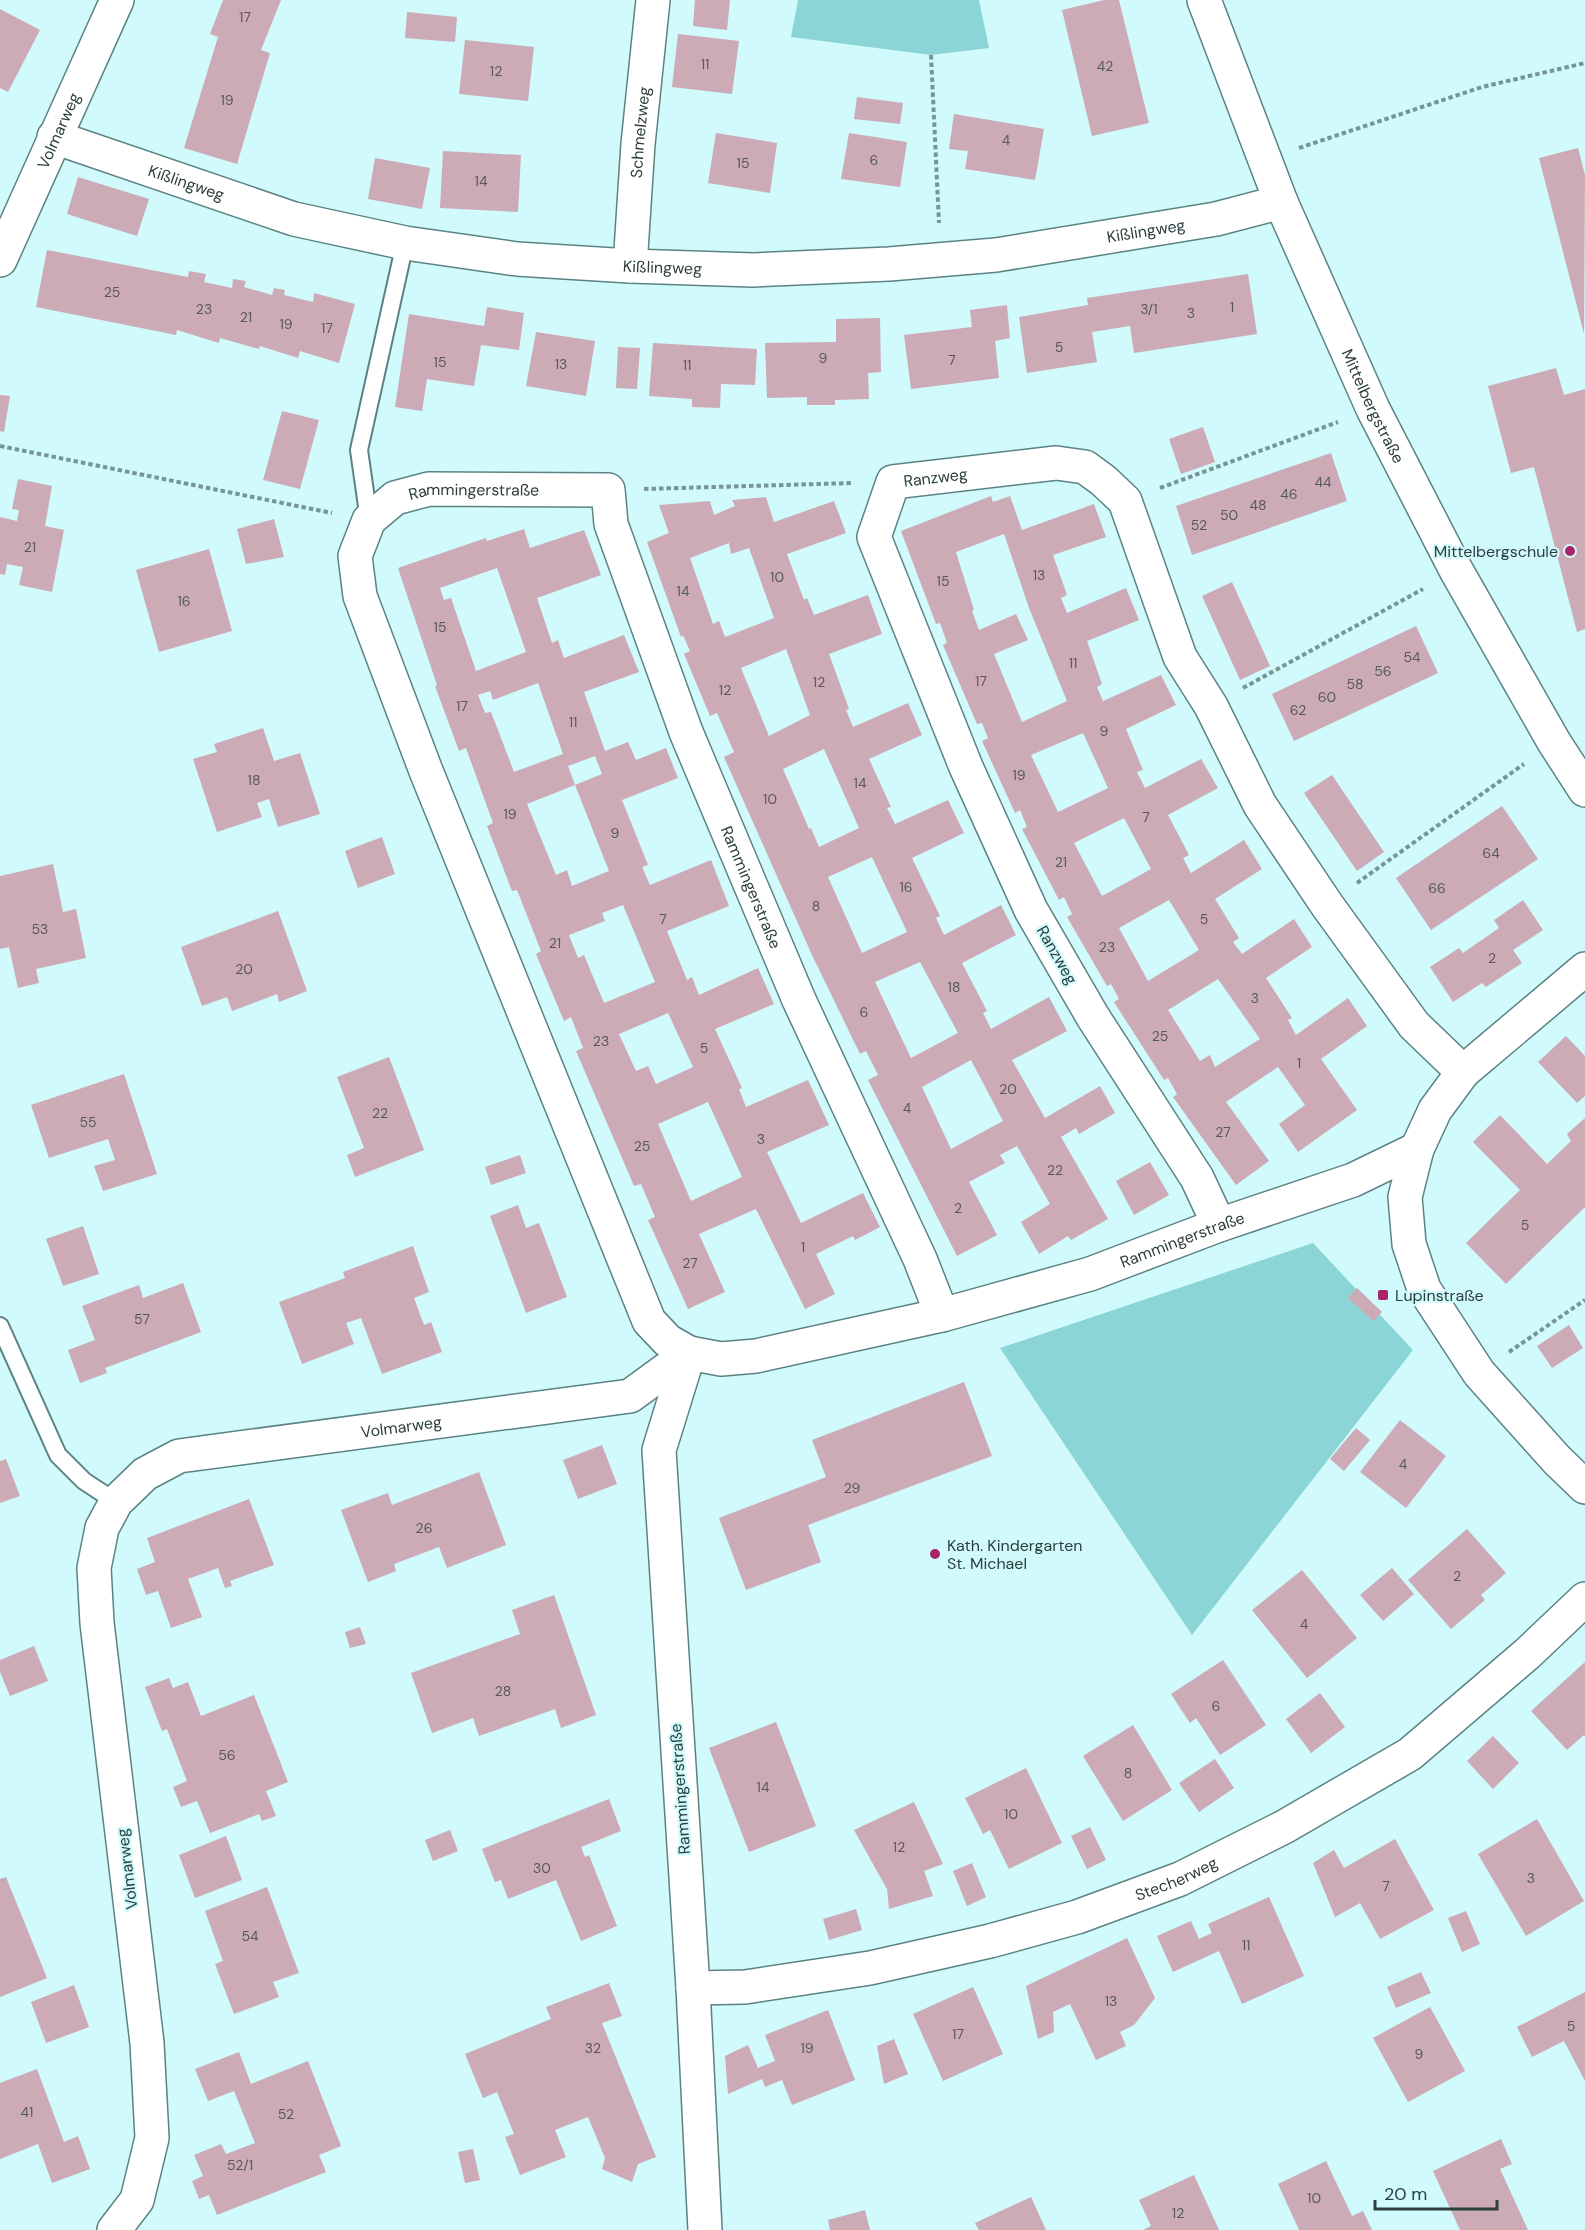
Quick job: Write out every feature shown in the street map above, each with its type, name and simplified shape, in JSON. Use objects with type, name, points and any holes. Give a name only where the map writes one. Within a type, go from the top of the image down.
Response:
[{"type":"street","name":"Volmarweg","points":[[0,260],[117,0]]},
{"type":"street","name":"Schmelzweg","points":[[630,266],[638,144],[653,0]]},
{"type":"street","name":"Mittelbergstraße","points":[[1204,0],[1281,202],[1373,409],[1456,570],[1554,742],[1585,790]]},
{"type":"street","name":"Kißlingweg","points":[[54,136],[294,219],[405,243],[517,259],[630,266],[753,270],[996,255],[1215,219],[1281,202]]},
{"type":"street","name":"Ranzweg","points":[[1219,1225],[1197,1178],[1093,1017],[1031,910],[966,767],[874,537],[893,482],[1056,463],[1084,467],[1104,481],[1125,501],[1180,657],[1211,706],[1260,805],[1327,904],[1414,1025],[1463,1072]]},
{"type":"street","name":"Rammingerstraße","points":[[942,1315],[920,1259],[799,1000],[686,732],[611,524],[608,490],[429,489],[395,498],[369,520],[355,556],[360,597],[426,771],[649,1321],[668,1341],[689,1353],[721,1359],[756,1356],[942,1315],[1090,1274],[1219,1225],[1353,1180],[1417,1149]]},
{"type":"street","points":[[1585,969],[1463,1072],[1435,1110],[1417,1149],[1405,1197],[1409,1244],[1424,1289],[1479,1373],[1557,1460],[1585,1487]]},
{"type":"street","name":"Volmarweg","points":[[114,2230],[137,2200],[152,2138],[147,2043],[98,1623],[94,1568],[102,1528],[116,1502],[145,1474],[179,1456],[630,1396],[689,1353]]},
{"type":"street","name":"Rammingerstraße","points":[[689,1353],[659,1450],[693,1988],[705,2230]]},
{"type":"street","name":"Stecherweg","points":[[693,1988],[745,1987],[870,1968],[990,1941],[1077,1917],[1180,1880],[1284,1827],[1410,1754],[1527,1654],[1585,1599]]},
{"type":"lane","points":[[369,520],[359,450],[405,243]]},
{"type":"lane","points":[[0,1326],[58,1455],[84,1481],[116,1502]]},
{"type":"path","points":[[931,55],[941,260]]},
{"type":"path","points":[[1264,159],[1482,87],[1585,63]]},
{"type":"path","points":[[1125,501],[1373,409]]},
{"type":"path","points":[[0,446],[369,520]]},
{"type":"path","points":[[608,490],[893,482]]},
{"type":"path","points":[[1211,706],[1456,570]]},
{"type":"path","points":[[1327,904],[1554,742]]},
{"type":"path","points":[[1479,1373],[1585,1300]]},
{"type":"shaded area","points":[[798,0],[979,0],[989,48],[931,55],[791,37]]},
{"type":"shaded area","points":[[1313,1243],[1413,1350],[1192,1635],[1000,1348]]},
{"type":"building","points":[[223,0],[281,0],[261,50],[270,53],[237,164],[184,148],[218,37],[210,34]]},
{"type":"building","points":[[695,0],[730,0],[727,30],[693,26]]},
{"type":"building","points":[[1104,0],[1119,0],[1149,123],[1092,136],[1062,10]]},
{"type":"building","points":[[0,9],[40,30],[8,92],[0,88]]},
{"type":"building","points":[[407,12],[457,17],[455,42],[405,38]]},
{"type":"building","points":[[678,34],[739,41],[732,94],[672,87]]},
{"type":"building","points":[[465,40],[534,47],[528,101],[459,94]]},
{"type":"building","points":[[857,97],[903,103],[900,124],[854,119]]},
{"type":"building","points":[[954,114],[1044,129],[1035,180],[965,169],[968,151],[949,149]]},
{"type":"building","points":[[716,133],[777,143],[770,193],[708,183]]},
{"type":"building","points":[[849,133],[907,142],[900,187],[841,179]]},
{"type":"building","points":[[1578,148],[1585,175],[1584,334],[1539,158]]},
{"type":"building","points":[[443,151],[521,155],[518,212],[440,208]]},
{"type":"building","points":[[375,158],[430,168],[422,209],[368,199]]},
{"type":"building","points":[[78,177],[149,199],[137,236],[67,214]]},
{"type":"building","points":[[47,250],[188,277],[189,271],[206,274],[204,282],[232,288],[233,279],[246,281],[244,287],[272,295],[274,288],[285,290],[284,295],[313,302],[314,293],[355,304],[339,363],[300,351],[298,358],[260,346],[259,349],[220,338],[219,343],[177,330],[176,335],[36,307]]},
{"type":"building","points":[[1248,274],[1257,334],[1134,353],[1130,326],[1092,332],[1097,362],[1027,373],[1019,317],[1088,305],[1087,298]]},
{"type":"building","points":[[1007,305],[1010,338],[995,341],[999,378],[911,389],[904,335],[972,327],[970,310]]},
{"type":"building","points":[[487,307],[524,313],[519,350],[481,345],[474,386],[427,379],[422,411],[395,407],[409,314],[484,326]]},
{"type":"building","points":[[880,318],[881,372],[868,373],[869,399],[835,400],[835,405],[807,405],[807,397],[767,398],[765,343],[836,342],[836,319]]},
{"type":"building","points":[[536,332],[595,341],[586,396],[526,386]]},
{"type":"building","points":[[653,343],[757,349],[755,385],[721,384],[720,408],[692,407],[692,399],[649,396]]},
{"type":"building","points":[[618,347],[640,348],[637,389],[616,388]]},
{"type":"building","name":"Mittelbergschule","points":[[1556,368],[1564,395],[1585,389],[1585,629],[1577,632],[1534,467],[1511,473],[1488,386]]},
{"type":"building","points":[[0,395],[10,396],[4,432],[0,431]]},
{"type":"building","points":[[282,411],[319,420],[300,489],[263,480]]},
{"type":"building","points":[[1203,427],[1215,462],[1181,474],[1169,439]]},
{"type":"building","points":[[1331,453],[1347,501],[1192,555],[1176,506]]},
{"type":"building","points":[[18,479],[52,486],[45,526],[64,530],[52,592],[19,585],[23,567],[7,564],[5,575],[0,574],[0,517],[17,521],[19,510],[12,509]]},
{"type":"building","points":[[991,496],[993,502],[1010,496],[1022,530],[1094,504],[1106,537],[1053,555],[1067,595],[1061,598],[1067,613],[1126,588],[1139,620],[1087,641],[1102,684],[1097,687],[1103,701],[1161,675],[1176,705],[1126,729],[1143,770],[1137,772],[1145,788],[1201,759],[1218,788],[1168,815],[1189,855],[1183,858],[1191,873],[1244,840],[1262,869],[1215,899],[1239,938],[1233,942],[1242,954],[1294,919],[1312,947],[1266,978],[1292,1018],[1288,1020],[1296,1035],[1348,998],[1367,1026],[1321,1059],[1357,1110],[1298,1152],[1279,1124],[1305,1105],[1278,1067],[1226,1102],[1269,1161],[1236,1185],[1173,1097],[1177,1094],[1168,1078],[1164,1080],[1114,1002],[1119,999],[1111,984],[1107,986],[1067,917],[1072,914],[1064,897],[1059,900],[1022,829],[1027,827],[1020,810],[1015,813],[982,741],[988,738],[982,723],[977,724],[943,645],[947,643],[940,623],[936,624],[901,531]],"holes":[[[1004,534],[1029,608],[1067,701],[1022,722],[994,654],[1028,640],[1016,614],[979,630],[956,552]],[[1083,733],[1108,788],[1058,812],[1031,755]],[[1124,818],[1151,869],[1102,896],[1074,843]],[[1169,900],[1199,950],[1148,981],[1119,928]],[[1218,979],[1260,1039],[1215,1067],[1210,1055],[1200,1061],[1168,1010]]]},
{"type":"building","points":[[766,497],[774,522],[834,501],[846,533],[787,554],[804,600],[807,598],[814,615],[868,595],[882,634],[829,654],[849,709],[846,710],[853,727],[908,703],[922,735],[869,759],[891,807],[887,808],[895,824],[948,800],[964,833],[912,858],[940,916],[936,918],[944,935],[1001,905],[1016,935],[962,963],[987,1011],[983,1013],[991,1029],[1049,997],[1067,1031],[1012,1060],[1045,1118],[1100,1086],[1115,1113],[1079,1134],[1076,1128],[1061,1137],[1108,1219],[1071,1240],[1068,1236],[1039,1254],[1021,1222],[1050,1204],[1017,1146],[1000,1155],[1005,1163],[969,1182],[997,1235],[957,1256],[868,1080],[878,1075],[866,1051],[860,1054],[812,955],[724,757],[734,752],[717,713],[710,716],[684,654],[690,651],[683,635],[681,637],[647,542],[669,533],[659,505],[710,501],[714,515],[735,506],[732,500]],"holes":[[[729,543],[731,554],[749,548],[774,618],[725,637],[719,621],[713,624],[690,558]],[[786,649],[810,715],[769,736],[741,668]],[[824,749],[859,828],[819,847],[811,828],[809,829],[783,769]],[[872,857],[907,932],[862,953],[828,877]],[[920,962],[958,1033],[911,1058],[875,982]],[[971,1060],[1003,1121],[951,1149],[922,1087]]]},
{"type":"building","points":[[274,519],[284,557],[246,564],[237,529]]},
{"type":"building","points":[[524,529],[530,548],[584,530],[601,575],[537,598],[552,643],[558,640],[564,658],[624,635],[639,672],[584,692],[605,751],[628,742],[636,760],[666,748],[678,778],[622,800],[648,865],[642,867],[650,885],[711,860],[729,906],[667,931],[687,980],[692,977],[699,995],[758,968],[774,1004],[715,1029],[742,1088],[739,1089],[746,1107],[808,1080],[829,1125],[767,1152],[801,1223],[863,1193],[880,1227],[855,1240],[853,1236],[816,1254],[835,1294],[805,1309],[756,1209],[699,1234],[725,1292],[688,1309],[648,1220],[655,1217],[641,1184],[634,1186],[576,1051],[583,1048],[571,1017],[564,1021],[536,954],[541,951],[517,890],[512,891],[487,826],[493,823],[466,748],[459,751],[435,686],[437,685],[398,568],[486,538],[487,541]],"holes":[[[497,568],[526,652],[476,671],[451,598],[444,600],[440,588]],[[538,683],[563,754],[514,772],[491,712],[485,713],[478,695],[490,691],[493,700]],[[595,756],[602,774],[575,785],[568,766]],[[575,785],[609,871],[572,886],[567,870],[556,875],[527,804]],[[623,905],[655,982],[604,1003],[584,955],[578,958],[569,935],[605,921],[602,913]],[[668,1013],[693,1067],[656,1084],[648,1066],[636,1071],[619,1034]],[[708,1102],[742,1177],[691,1201],[658,1124]]]},
{"type":"building","points":[[209,549],[232,631],[159,652],[136,570]]},
{"type":"building","points":[[1232,582],[1270,666],[1240,680],[1202,596]]},
{"type":"building","points":[[1416,626],[1438,673],[1294,741],[1272,694]]},
{"type":"building","points":[[263,728],[274,761],[300,753],[320,814],[278,827],[269,799],[257,803],[262,817],[217,832],[193,759],[217,752],[214,744]]},
{"type":"building","points":[[1332,775],[1384,852],[1357,871],[1304,793]]},
{"type":"building","points":[[1502,806],[1538,859],[1431,930],[1396,878]]},
{"type":"building","points":[[382,837],[395,874],[358,888],[345,851]]},
{"type":"building","points":[[53,864],[63,912],[76,909],[86,958],[36,969],[39,983],[18,988],[9,947],[0,949],[0,876]]},
{"type":"building","points":[[1523,900],[1543,930],[1513,950],[1522,963],[1486,987],[1482,983],[1453,1002],[1430,967],[1459,948],[1463,953],[1499,928],[1494,920]]},
{"type":"building","points":[[278,911],[307,991],[279,1002],[277,994],[232,1011],[227,997],[202,1006],[181,947]]},
{"type":"building","points":[[1566,1036],[1585,1056],[1585,1096],[1577,1103],[1538,1062]]},
{"type":"building","points":[[389,1057],[424,1150],[355,1177],[347,1155],[364,1148],[337,1077]]},
{"type":"building","points":[[124,1074],[157,1174],[103,1191],[94,1166],[115,1160],[108,1139],[49,1158],[31,1105]]},
{"type":"building","points":[[1500,1115],[1547,1164],[1571,1141],[1567,1134],[1585,1118],[1585,1207],[1506,1284],[1466,1243],[1520,1190],[1473,1142]]},
{"type":"building","points":[[520,1155],[526,1173],[491,1185],[485,1167]]},
{"type":"building","points":[[1150,1162],[1169,1195],[1134,1215],[1116,1181]]},
{"type":"building","points":[[518,1205],[526,1228],[539,1223],[567,1297],[526,1313],[490,1216]]},
{"type":"building","points":[[83,1226],[99,1274],[63,1286],[46,1239]]},
{"type":"building","points":[[413,1246],[429,1292],[414,1298],[424,1325],[431,1322],[442,1352],[382,1374],[361,1318],[346,1323],[354,1344],[302,1364],[279,1302],[345,1278],[343,1272]]},
{"type":"building","points":[[183,1283],[201,1332],[105,1368],[107,1373],[80,1383],[68,1350],[95,1340],[82,1306],[139,1285],[143,1298]]},
{"type":"building","points":[[1357,1288],[1382,1312],[1373,1321],[1348,1298]]},
{"type":"building","points":[[1569,1325],[1583,1348],[1552,1368],[1537,1346]]},
{"type":"building","points":[[964,1382],[992,1456],[808,1525],[821,1562],[746,1590],[719,1518],[826,1477],[812,1440]]},
{"type":"building","points":[[1400,1420],[1446,1456],[1406,1508],[1360,1472]]},
{"type":"building","points":[[1356,1428],[1370,1440],[1344,1471],[1330,1459]]},
{"type":"building","points":[[602,1445],[617,1484],[578,1499],[563,1460]]},
{"type":"building","points":[[6,1459],[20,1496],[0,1503],[0,1461]]},
{"type":"building","points":[[479,1472],[506,1545],[447,1568],[439,1547],[394,1564],[396,1571],[368,1582],[341,1510],[388,1493],[392,1505]]},
{"type":"building","points":[[249,1499],[274,1565],[230,1581],[232,1586],[225,1588],[218,1568],[188,1579],[202,1617],[171,1628],[158,1591],[146,1595],[137,1569],[155,1562],[147,1538]]},
{"type":"building","points":[[1467,1529],[1506,1573],[1481,1595],[1485,1600],[1451,1629],[1408,1580]]},
{"type":"building","points":[[1392,1568],[1414,1594],[1383,1621],[1360,1595]]},
{"type":"building","points":[[1302,1570],[1357,1638],[1307,1678],[1252,1610]]},
{"type":"building","points":[[554,1595],[596,1715],[561,1728],[555,1709],[479,1736],[473,1718],[432,1733],[411,1673],[520,1634],[512,1610]]},
{"type":"building","points":[[360,1627],[366,1644],[350,1648],[345,1632]]},
{"type":"building","points":[[34,1646],[48,1681],[10,1696],[0,1672],[0,1660]]},
{"type":"building","points":[[1223,1660],[1266,1725],[1220,1755],[1196,1718],[1190,1723],[1171,1694]]},
{"type":"building","points":[[1585,1662],[1585,1736],[1567,1750],[1531,1711]]},
{"type":"building","points":[[169,1678],[173,1688],[188,1682],[201,1716],[254,1695],[288,1782],[266,1791],[276,1816],[262,1821],[259,1814],[210,1833],[197,1801],[181,1807],[173,1787],[187,1781],[167,1729],[162,1731],[145,1687]]},
{"type":"building","points":[[1320,1693],[1345,1727],[1311,1753],[1286,1719]]},
{"type":"building","points":[[776,1722],[816,1826],[749,1852],[709,1748]]},
{"type":"building","points":[[1133,1725],[1172,1790],[1123,1821],[1083,1756]]},
{"type":"building","points":[[1493,1736],[1519,1763],[1493,1789],[1467,1761]]},
{"type":"building","points":[[1215,1759],[1234,1788],[1199,1812],[1179,1783]]},
{"type":"building","points":[[1026,1768],[1062,1843],[1009,1869],[990,1830],[983,1834],[965,1798]]},
{"type":"building","points":[[609,1799],[621,1831],[581,1847],[585,1857],[589,1855],[617,1926],[581,1941],[556,1880],[508,1899],[501,1880],[495,1882],[482,1849]]},
{"type":"building","points":[[914,1802],[943,1864],[924,1871],[933,1896],[889,1909],[887,1889],[854,1830]]},
{"type":"building","points":[[1537,1819],[1584,1901],[1526,1936],[1478,1854]]},
{"type":"building","points":[[1090,1827],[1106,1860],[1087,1869],[1071,1836]]},
{"type":"building","points":[[450,1830],[458,1851],[433,1861],[425,1840]]},
{"type":"building","points":[[226,1836],[242,1880],[195,1898],[179,1855]]},
{"type":"building","points":[[1395,1839],[1434,1910],[1380,1939],[1360,1903],[1335,1917],[1313,1863],[1334,1850],[1344,1868]]},
{"type":"building","points":[[972,1863],[986,1897],[967,1906],[953,1871]]},
{"type":"building","points":[[6,1877],[47,1978],[0,1997],[0,1879]]},
{"type":"building","points":[[267,1887],[299,1973],[273,1982],[279,1997],[234,2014],[215,1964],[223,1961],[205,1911]]},
{"type":"building","points":[[1269,1897],[1304,1976],[1242,2004],[1219,1951],[1173,1972],[1157,1936],[1191,1921],[1199,1939],[1212,1933],[1208,1924]]},
{"type":"building","points":[[856,1909],[862,1930],[829,1940],[823,1919]]},
{"type":"building","points":[[1466,1911],[1480,1944],[1462,1952],[1448,1918]]},
{"type":"building","points":[[1127,1938],[1155,1998],[1134,2025],[1120,2032],[1126,2046],[1096,2060],[1070,2004],[1053,2012],[1054,2032],[1038,2039],[1026,1986]]},
{"type":"building","points":[[1421,1972],[1431,1993],[1396,2008],[1387,1987]]},
{"type":"building","points":[[609,1983],[622,2016],[602,2023],[656,2157],[638,2164],[632,2182],[602,2169],[605,2158],[588,2117],[555,2130],[566,2157],[520,2175],[505,2137],[514,2134],[497,2092],[483,2098],[465,2054],[551,2019],[546,2007]]},
{"type":"building","points":[[74,1985],[89,2027],[46,2043],[31,2002]]},
{"type":"building","points":[[973,1987],[1003,2054],[943,2081],[913,2014]]},
{"type":"building","points":[[1585,1992],[1585,2081],[1564,2041],[1532,2057],[1517,2027]]},
{"type":"building","points":[[1430,2007],[1465,2071],[1408,2102],[1373,2038]]},
{"type":"building","points":[[828,2010],[855,2080],[792,2105],[782,2080],[765,2087],[762,2079],[728,2094],[725,2056],[748,2045],[758,2068],[775,2061],[765,2035]]},
{"type":"building","points":[[894,2039],[908,2074],[884,2084],[877,2046]]},
{"type":"building","points":[[239,2052],[251,2084],[308,2061],[341,2146],[319,2155],[326,2172],[217,2215],[209,2195],[199,2199],[192,2181],[203,2176],[194,2155],[221,2144],[226,2154],[255,2143],[234,2091],[208,2101],[195,2069]]},
{"type":"building","points":[[37,2069],[64,2142],[78,2136],[90,2169],[52,2183],[38,2144],[0,2159],[0,2083]]},
{"type":"building","points":[[1501,2139],[1512,2164],[1500,2169],[1528,2230],[1460,2230],[1433,2171]]},
{"type":"building","points":[[473,2149],[480,2180],[465,2183],[458,2152]]},
{"type":"building","points":[[1326,2161],[1352,2216],[1363,2211],[1372,2230],[1299,2230],[1278,2184]]},
{"type":"building","points":[[1194,2175],[1219,2230],[1143,2230],[1151,2226],[1139,2200]]},
{"type":"building","points":[[1031,2197],[1046,2230],[979,2230],[975,2223]]},
{"type":"building","points":[[865,2210],[870,2230],[830,2230],[828,2220]]},
{"type":"place","name":"Mittelbergschule","points":[[1570,551]]},
{"type":"place","name":"Lupinstraße","points":[[1383,1295]]},
{"type":"place","name":"Kath. Kindergarten St. Michael","points":[[935,1554]]}]
